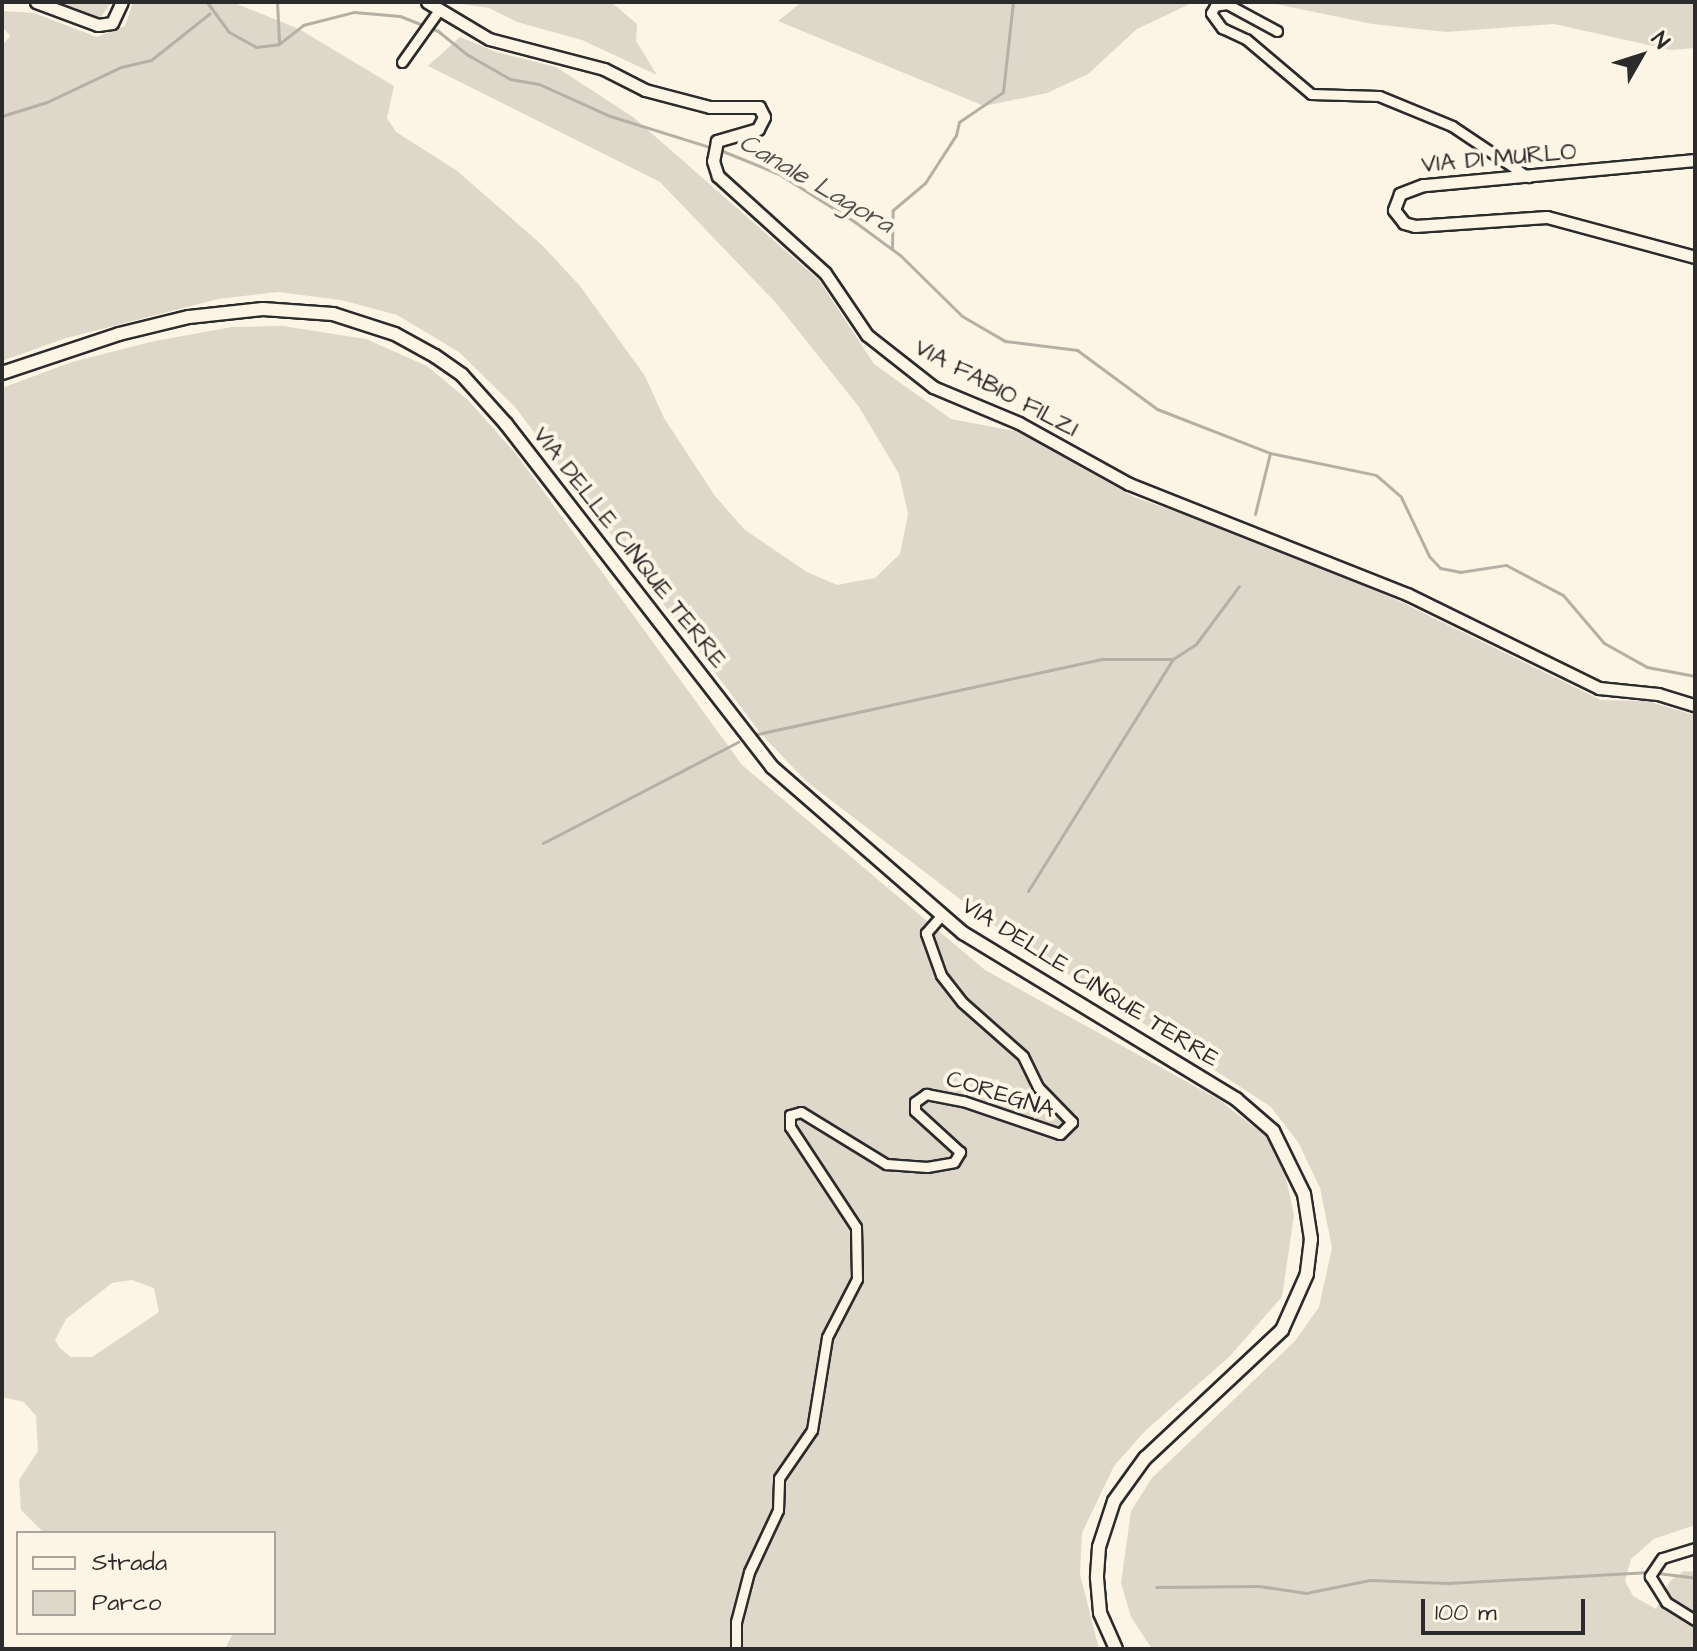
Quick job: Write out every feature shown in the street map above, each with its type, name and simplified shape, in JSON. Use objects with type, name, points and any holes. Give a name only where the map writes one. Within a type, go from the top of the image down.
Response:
[{"type":"main road","name":"VIA DELLE CINQUE TERRE","points":[[2,373],[119,334],[189,317],[263,309],[333,314],[409,340],[462,375],[482,396],[772,767],[941,916],[1030,978],[1236,1099],[1273,1131],[1304,1194],[1310,1260],[1291,1315],[1265,1348],[1126,1479],[1104,1525],[1099,1601],[1116,1649]]},
{"type":"street","points":[[36,2],[98,25],[112,23],[122,2]]},
{"type":"street","name":"VIA FABIO FILZI","points":[[427,2],[489,39],[604,69],[645,90],[710,107],[754,104],[763,111],[758,129],[717,141],[714,169],[825,273],[867,335],[933,387],[1019,423],[1129,484],[1407,594],[1599,688],[1658,694],[1695,705]]},
{"type":"street","points":[[1277,31],[1227,4],[1215,6],[1211,13],[1222,28],[1246,39],[1311,94],[1349,93],[1389,100],[1452,126],[1531,179]]},
{"type":"street","points":[[402,62],[439,10]]},
{"type":"street","name":"VIA DI MURLO","points":[[1695,160],[1531,179],[1412,187],[1396,199],[1394,210],[1404,223],[1415,226],[1547,217],[1695,257]]},
{"type":"street","name":"COREGNA","points":[[736,1649],[736,1622],[749,1572],[778,1510],[779,1478],[812,1430],[827,1337],[857,1279],[856,1227],[790,1127],[790,1115],[801,1112],[886,1164],[927,1167],[954,1162],[960,1152],[915,1111],[915,1102],[926,1094],[963,1101],[1060,1134],[1072,1122],[1038,1087],[1023,1056],[962,1002],[941,975],[926,933],[941,916]]},
{"type":"street","points":[[1695,1548],[1662,1558],[1650,1576],[1666,1602],[1695,1620]]},
{"type":"green space","points":[[58,2],[111,2],[111,3],[100,18]]},
{"type":"green space","points":[[133,2],[232,2],[299,29],[394,86],[387,118],[396,132],[456,170],[542,245],[580,286],[645,376],[664,418],[715,496],[745,530],[807,572],[837,585],[875,578],[900,554],[908,514],[899,474],[859,407],[777,304],[660,182],[428,66],[460,37],[496,52],[556,67],[633,117],[819,280],[874,364],[951,419],[1019,432],[1134,497],[1263,542],[1399,601],[1601,700],[1647,701],[1695,715],[1695,1525],[1654,1539],[1631,1559],[1625,1581],[1633,1596],[1656,1609],[1670,1581],[1684,1571],[1695,1572],[1695,1649],[1152,1649],[1131,1617],[1121,1583],[1131,1511],[1152,1478],[1295,1341],[1319,1307],[1332,1248],[1320,1188],[1298,1142],[1271,1107],[999,929],[806,781],[762,735],[515,407],[459,352],[397,315],[341,300],[278,292],[218,299],[63,339],[2,361],[2,46],[10,36],[2,26],[2,11],[34,13],[97,37],[125,26]]},
{"type":"green space","points":[[448,2],[611,2],[637,24],[636,41],[657,75],[582,40],[517,22],[489,8]]},
{"type":"green space","points":[[802,2],[1194,2],[1137,29],[1088,74],[1047,93],[984,106],[778,21]]},
{"type":"green space","points":[[1267,2],[1695,2],[1695,48],[1671,50],[1554,24],[1446,32],[1372,24]]},
{"type":"green space","points":[[283,326],[366,339],[427,366],[469,401],[517,455],[742,765],[985,970],[1218,1099],[1267,1137],[1282,1159],[1294,1215],[1282,1297],[1229,1357],[1146,1430],[1114,1466],[1082,1533],[1080,1574],[1099,1649],[225,1649],[232,1635],[276,1635],[276,1531],[42,1531],[21,1510],[19,1480],[38,1451],[36,1416],[24,1402],[2,1397],[2,388],[72,362],[155,341],[232,327]],"holes":[[[132,1280],[154,1288],[159,1312],[92,1357],[71,1357],[55,1340],[66,1319],[112,1283]]]},
{"type":"waterway","name":"Canale Lagora","points":[[207,2],[229,32],[256,47],[279,44],[303,25],[354,12],[400,16],[438,31],[468,55],[510,79],[539,84],[610,116],[713,148]]},
{"type":"waterway","points":[[277,2],[279,42]]},
{"type":"waterway","points":[[892,249],[893,210],[925,183],[956,135],[959,122],[1003,92],[1013,2]]},
{"type":"waterway","points":[[2,116],[47,102],[121,67],[151,60],[210,13]]},
{"type":"waterway","name":"Canale Lagora","points":[[720,150],[779,174],[855,222],[900,255],[962,316],[1005,341],[1077,350],[1157,409],[1270,453],[1376,475],[1401,497],[1429,556],[1440,568],[1460,572],[1506,565],[1563,595],[1604,643],[1647,667],[1695,676]]},
{"type":"waterway","points":[[1255,514],[1270,453]]},
{"type":"waterway","points":[[1028,891],[1173,659],[1196,644],[1239,586]]},
{"type":"waterway","points":[[753,735],[1103,659],[1173,659]]},
{"type":"waterway","points":[[543,843],[738,742]]},
{"type":"waterway","points":[[1156,1587],[1259,1586],[1306,1593],[1370,1580],[1448,1583],[1650,1572]]},
{"type":"waterway","points":[[1657,1573],[1692,1577]]}]
